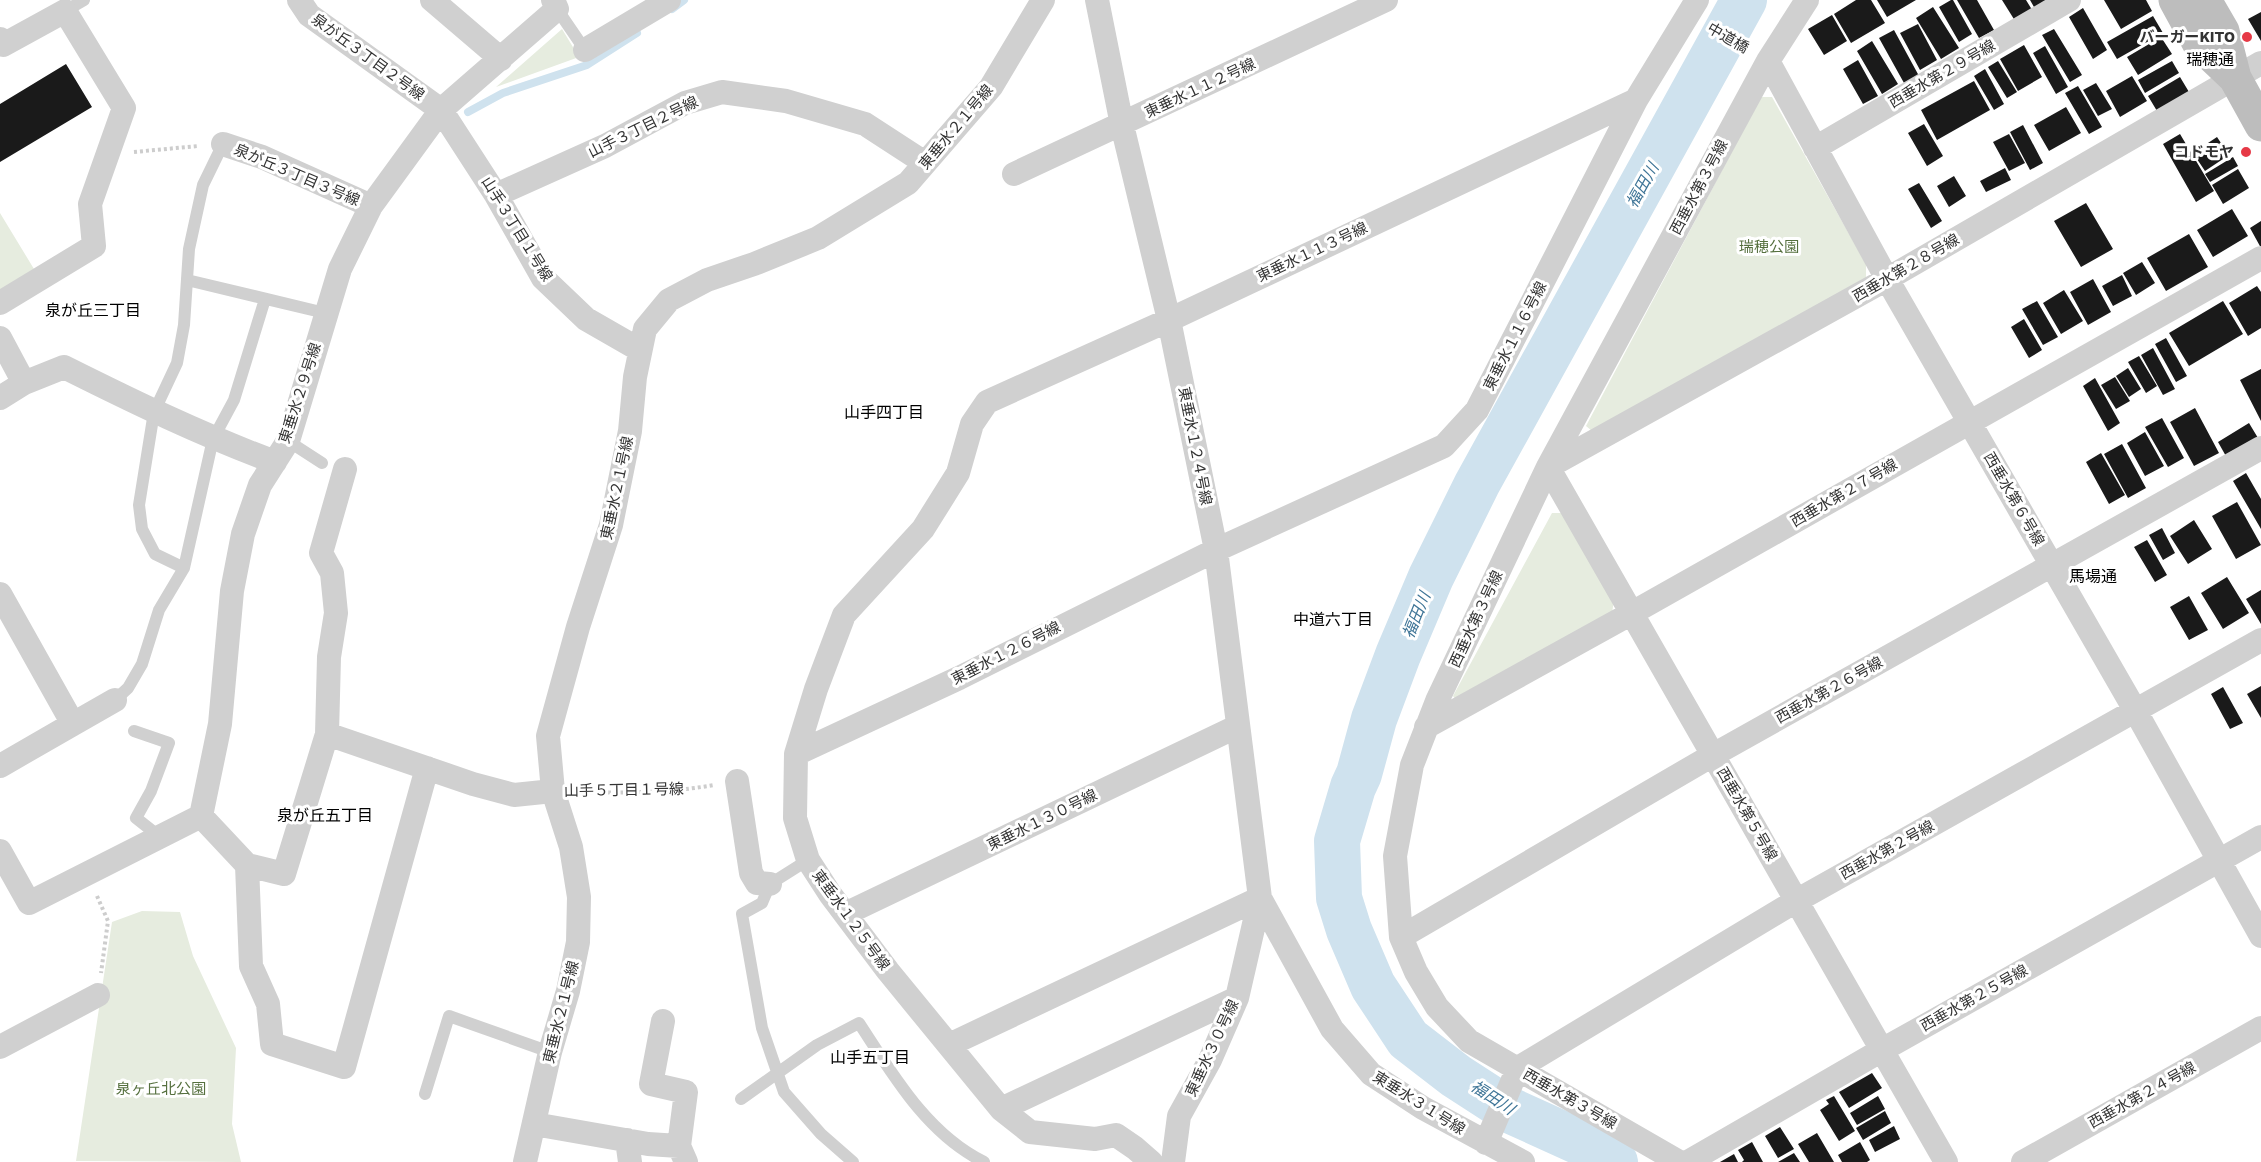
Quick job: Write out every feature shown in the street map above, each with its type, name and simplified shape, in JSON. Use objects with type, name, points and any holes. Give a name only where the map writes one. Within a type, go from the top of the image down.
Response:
[{"type":"main road","points":[[2175,0],[2199,44],[2248,70]]},
{"type":"main road","points":[[2205,0],[2248,70],[2261,125]]},
{"type":"street","name":"泉が丘３丁目２号線","points":[[299,0],[309,15],[441,110]]},
{"type":"street","points":[[432,0],[501,58]]},
{"type":"street","name":"東垂水２９号線","points":[[585,50],[669,0]]},
{"type":"street","name":"東垂水２１号線","points":[[525,1162],[576,952],[579,897],[572,847],[553,791],[548,736],[578,627],[611,525],[630,431],[635,377],[645,329],[669,300],[707,280],[818,238],[908,183],[991,87],[1042,0]]},
{"type":"street","name":"東垂水１２４号線","points":[[1097,0],[1122,125],[1169,320],[1216,550],[1260,898]]},
{"type":"street","name":"東垂水１１２号線","points":[[1014,174],[1386,0]]},
{"type":"street","name":"西垂水第３号線","points":[[1679,1162],[1469,1041],[1437,1007],[1416,972],[1401,937],[1395,855],[1412,765],[1426,727],[1548,467],[1768,61],[1807,0]]},
{"type":"street","name":"西垂水第２９号線","points":[[1815,148],[2069,0]]},
{"type":"street","name":"東垂水２９号線","points":[[201,816],[220,724],[232,591],[243,534],[260,485],[288,441],[340,269],[371,206],[441,110],[501,58],[555,4]]},
{"type":"street","points":[[0,39],[3,45],[75,5],[124,108],[90,204],[94,246],[0,303]]},
{"type":"street","name":"東垂水１１６号線","points":[[1216,550],[1444,446],[1477,410],[1636,100],[1692,8]]},
{"type":"street","name":"西垂水第６号線","points":[[1768,61],[1887,279],[2135,710],[2261,936]]},
{"type":"street","name":"西垂水第２８号線","points":[[1548,467],[1887,279],[2248,70]]},
{"type":"street","name":"山手３丁目２号線","points":[[496,195],[605,146],[685,103],[722,92],[786,101],[865,124],[925,163]]},
{"type":"street","name":"東垂水１１３号線","points":[[987,402],[1169,320],[1636,100]]},
{"type":"street","name":"山手３丁目１号線","points":[[441,110],[496,195],[543,278],[586,319],[640,350]]},
{"type":"street","name":"泉が丘３丁目３号線","points":[[223,144],[262,157],[371,206]]},
{"type":"street","name":"西垂水第２７号線","points":[[1426,727],[1632,614],[2261,258]]},
{"type":"street","points":[[0,338],[24,383]]},
{"type":"street","points":[[0,398],[24,383],[64,367],[213,439],[275,462]]},
{"type":"street","name":"東垂水１２５号線","points":[[987,402],[972,424],[958,472],[923,529],[844,615],[816,689],[796,754],[795,818],[808,860],[845,914],[888,971],[1001,1109],[1030,1132],[1095,1139],[1116,1135],[1150,1162]]},
{"type":"street","name":"西垂水第２６号線","points":[[1401,937],[1713,755],[2261,448]]},
{"type":"street","points":[[0,851],[29,903],[201,816],[247,865],[284,874],[327,734],[329,657],[336,613],[332,573],[321,554],[333,466]]},
{"type":"street","name":"西垂水第５号線","points":[[1548,467],[1946,1162]]},
{"type":"street","name":"東垂水１２６号線","points":[[796,754],[958,678],[1216,550]]},
{"type":"street","points":[[0,594],[73,724]]},
{"type":"street","name":"西垂水第２号線","points":[[1518,1068],[1796,901],[2261,640]]},
{"type":"street","points":[[0,766],[115,700]]},
{"type":"street","name":"東垂水１３０号線","points":[[845,914],[1238,726]]},
{"type":"street","points":[[327,734],[473,784],[514,795],[553,791]]},
{"type":"street","points":[[247,865],[251,966],[268,1004],[272,1044],[344,1067],[427,768]]},
{"type":"street","points":[[737,781],[751,873],[757,883],[770,884]]},
{"type":"street","name":"西垂水第２５号線","points":[[1688,1162],[2261,837]]},
{"type":"street","points":[[949,1045],[1260,898]]},
{"type":"street","name":"東垂水３０号線","points":[[1173,1162],[1179,1116],[1210,1060],[1237,998],[1260,898]]},
{"type":"street","name":"東垂水３１号線","points":[[1260,898],[1332,1029],[1371,1074],[1423,1108],[1523,1162]]},
{"type":"street","points":[[0,1047],[98,995]]},
{"type":"street","points":[[1001,1109],[1237,998]]},
{"type":"street","points":[[534,1124],[629,1151],[683,1154],[686,1092],[651,1084],[663,1021]]},
{"type":"street","name":"西垂水第２４号線","points":[[2023,1162],[2261,1028]]},
{"type":"street","points":[[1486,1143],[1518,1068]]},
{"type":"lane","name":"東垂水２９号線","points":[[555,4],[585,50]]},
{"type":"lane","points":[[183,568],[155,554],[142,529],[139,505],[154,412],[177,363],[184,325],[189,249],[203,184],[223,144]]},
{"type":"lane","points":[[187,280],[325,313]]},
{"type":"lane","points":[[115,700],[128,688],[142,664],[159,610],[183,568],[213,439],[234,400],[265,298]]},
{"type":"lane","points":[[288,441],[333,466]]},
{"type":"lane","points":[[134,731],[170,743],[151,791],[136,818],[160,837]]},
{"type":"lane","points":[[808,860],[770,884],[762,903],[742,914],[762,1028],[784,1092],[821,1134],[853,1162]]},
{"type":"lane","points":[[425,1094],[449,1016],[550,1052]]},
{"type":"lane","points":[[741,1098],[818,1045],[859,1023],[899,1083],[941,1133],[984,1162]]},
{"type":"path","name":"中道橋","points":[[1692,8],[1768,61]]},
{"type":"path","points":[[106,155],[223,144]]},
{"type":"path","name":"山手５丁目１号線","points":[[553,791],[632,793],[682,791],[737,781]]},
{"type":"path","points":[[87,874],[108,921],[98,995]]},
{"type":"green space","points":[[562,29],[579,57],[496,87]]},
{"type":"green space","name":"瑞穂公園","points":[[1761,97],[1772,97],[1866,264],[1866,280],[1592,431],[1586,426]]},
{"type":"green space","points":[[0,213],[34,269],[0,290]]},
{"type":"green space","points":[[1552,513],[1563,513],[1614,599],[1612,614],[1458,703],[1453,696]]},
{"type":"green space","name":"泉ヶ丘北公園","points":[[142,911],[180,912],[193,956],[236,1048],[232,1124],[241,1162],[76,1161],[112,922]]},
{"type":"building","points":[[1856,0],[1871,0],[1885,23],[1851,43],[1834,14]]},
{"type":"building","points":[[1877,0],[1916,0],[1887,17]]},
{"type":"building","points":[[1951,0],[1972,34],[1959,42],[1939,7]]},
{"type":"building","points":[[1957,0],[1977,0],[1994,30],[1979,38]]},
{"type":"building","points":[[2002,0],[2026,0],[2034,13],[2017,24]]},
{"type":"building","points":[[2030,0],[2048,0],[2038,14]]},
{"type":"building","points":[[2104,0],[2146,0],[2152,11],[2121,29]]},
{"type":"building","points":[[1933,7],[1959,48],[1941,59],[1916,18]]},
{"type":"building","points":[[2083,8],[2107,50],[2093,59],[2069,17]]},
{"type":"building","points":[[2261,12],[2261,41],[2248,19]]},
{"type":"building","points":[[1832,15],[1847,41],[1824,55],[1808,29]]},
{"type":"building","points":[[2153,16],[2163,33],[2117,59],[2107,42]]},
{"type":"building","points":[[1918,24],[1937,60],[1920,70],[1900,33]]},
{"type":"building","points":[[2054,29],[2082,75],[2070,82],[2042,35]]},
{"type":"building","points":[[1894,30],[1919,76],[1904,83],[1879,38]]},
{"type":"building","points":[[2161,37],[2172,54],[2138,75],[2127,57]]},
{"type":"building","points":[[1872,41],[1898,84],[1882,94],[1857,51]]},
{"type":"building","points":[[2024,45],[2042,77],[2018,91],[2000,59]]},
{"type":"building","points":[[2045,46],[2068,87],[2056,94],[2033,53]]},
{"type":"building","points":[[1858,60],[1878,96],[1863,104],[1843,69]]},
{"type":"building","points":[[1998,61],[2017,92],[2007,98],[1988,67]]},
{"type":"building","points":[[2172,61],[2179,73],[2145,93],[2138,80]]},
{"type":"building","points":[[66,64],[92,107],[0,162],[0,104]]},
{"type":"building","points":[[1985,69],[2004,104],[1994,110],[1974,76]]},
{"type":"building","points":[[2132,76],[2147,101],[2120,117],[2106,91]]},
{"type":"building","points":[[2180,77],[2189,92],[2157,111],[2148,96]]},
{"type":"building","points":[[1974,81],[1990,110],[1937,140],[1921,110]]},
{"type":"building","points":[[2096,83],[2112,109],[2098,116],[2083,90]]},
{"type":"building","points":[[2078,86],[2102,127],[2089,134],[2065,93]]},
{"type":"building","points":[[2066,107],[2081,133],[2049,151],[2034,125]]},
{"type":"building","points":[[1924,124],[1943,156],[1927,166],[1908,133]]},
{"type":"building","points":[[2023,125],[2043,163],[2030,170],[2010,132]]},
{"type":"building","points":[[2009,134],[2025,163],[2009,171],[1993,142]]},
{"type":"building","points":[[2180,134],[2214,191],[2196,202],[2163,144]]},
{"type":"building","points":[[2217,137],[2229,155],[2205,171],[2193,153]]},
{"type":"building","points":[[2233,157],[2238,166],[2210,182],[2205,174]]},
{"type":"building","points":[[2005,168],[2011,180],[1986,192],[1980,181]]},
{"type":"building","points":[[2238,169],[2249,188],[2223,204],[2212,185]]},
{"type":"building","points":[[1954,176],[1966,196],[1949,207],[1937,186]]},
{"type":"building","points":[[1919,183],[1942,221],[1931,228],[1908,189]]},
{"type":"building","points":[[2086,203],[2113,249],[2081,267],[2054,221]]},
{"type":"building","points":[[2232,209],[2248,236],[2213,257],[2197,230]]},
{"type":"building","points":[[2261,221],[2261,248],[2250,228]]},
{"type":"building","points":[[2189,234],[2208,267],[2166,291],[2147,258]]},
{"type":"building","points":[[2142,262],[2155,283],[2136,295],[2123,273]]},
{"type":"building","points":[[2122,275],[2132,296],[2113,306],[2102,286]]},
{"type":"building","points":[[2093,279],[2111,312],[2088,325],[2070,292]]},
{"type":"building","points":[[2257,286],[2261,292],[2261,328],[2248,336],[2229,303]]},
{"type":"building","points":[[2064,290],[2083,321],[2061,334],[2043,303]]},
{"type":"building","points":[[2037,301],[2058,337],[2043,345],[2022,309]]},
{"type":"building","points":[[2223,301],[2243,334],[2189,366],[2169,333]]},
{"type":"building","points":[[2024,319],[2042,350],[2029,358],[2011,327]]},
{"type":"building","points":[[2166,338],[2187,376],[2176,382],[2155,344]]},
{"type":"building","points":[[2153,348],[2175,389],[2163,395],[2141,355]]},
{"type":"building","points":[[2139,356],[2157,386],[2146,393],[2128,362]]},
{"type":"building","points":[[2128,368],[2141,389],[2129,397],[2116,376]]},
{"type":"building","points":[[2261,369],[2261,421],[2240,380]]},
{"type":"building","points":[[2115,377],[2130,401],[2116,409],[2101,385]]},
{"type":"building","points":[[2095,378],[2120,423],[2108,431],[2083,386]]},
{"type":"building","points":[[2195,408],[2219,453],[2194,466],[2170,422]]},
{"type":"building","points":[[2162,418],[2184,458],[2168,467],[2145,427]]},
{"type":"building","points":[[2249,423],[2258,438],[2227,458],[2218,442]]},
{"type":"building","points":[[2145,432],[2164,466],[2145,476],[2127,443]]},
{"type":"building","points":[[2122,444],[2146,488],[2128,498],[2104,454]]},
{"type":"building","points":[[2101,453],[2125,495],[2109,504],[2086,462]]},
{"type":"building","points":[[2246,473],[2261,499],[2261,529],[2233,481]]},
{"type":"building","points":[[2237,502],[2261,545],[2236,559],[2212,516]]},
{"type":"building","points":[[2194,520],[2212,549],[2188,564],[2170,536]]},
{"type":"building","points":[[2162,528],[2175,553],[2163,560],[2149,535]]},
{"type":"building","points":[[2147,540],[2167,575],[2155,582],[2134,547]]},
{"type":"building","points":[[2227,577],[2249,613],[2223,629],[2201,593]]},
{"type":"building","points":[[2261,590],[2261,624],[2246,599]]},
{"type":"building","points":[[2189,596],[2208,630],[2189,640],[2170,607]]},
{"type":"building","points":[[2261,686],[2261,718],[2247,694]]},
{"type":"building","points":[[2223,687],[2243,723],[2230,729],[2211,694]]},
{"type":"building","points":[[1872,1073],[1882,1088],[1849,1108],[1839,1092]]},
{"type":"building","points":[[1834,1096],[1855,1131],[1839,1141],[1820,1110],[1829,1104],[1826,1100]]},
{"type":"building","points":[[1878,1096],[1885,1109],[1857,1125],[1850,1113]]},
{"type":"building","points":[[1885,1111],[1891,1123],[1863,1140],[1856,1128]]},
{"type":"building","points":[[1894,1126],[1900,1139],[1875,1152],[1869,1140]]},
{"type":"building","points":[[1780,1127],[1794,1149],[1778,1158],[1765,1136]]},
{"type":"building","points":[[1817,1133],[1834,1162],[1809,1162],[1798,1144]]},
{"type":"building","points":[[1752,1142],[1763,1162],[1742,1162],[1744,1160],[1738,1150]]},
{"type":"building","points":[[1860,1142],[1870,1160],[1842,1162],[1838,1155]]},
{"type":"building","points":[[1794,1153],[1800,1162],[1778,1162]]},
{"type":"building","points":[[1734,1154],[1738,1162],[1720,1162]]},
{"type":"waterway","points":[[672,9],[684,0]]},
{"type":"waterway","name":"福田川","points":[[1615,1162],[1604,1153],[1507,1109],[1456,1076],[1408,1039],[1373,986],[1349,930],[1339,898],[1337,841],[1374,719],[1431,577],[1477,484],[1744,0]]},
{"type":"waterway","points":[[468,112],[503,93],[587,65],[637,33]]},
{"type":"place","name":"バーガーKITO","points":[[2247,37]]},
{"type":"place","name":"コドモヤ","points":[[2246,152]]},
{"type":"district","name":"瑞穂通","points":[[2210,59]]},
{"type":"district","name":"泉が丘三丁目","points":[[93,310]]},
{"type":"district","name":"山手四丁目","points":[[884,412]]},
{"type":"district","name":"馬場通","points":[[2093,576]]},
{"type":"district","name":"中道六丁目","points":[[1333,619]]},
{"type":"district","name":"泉が丘五丁目","points":[[325,815]]},
{"type":"district","name":"山手五丁目","points":[[870,1057]]}]
